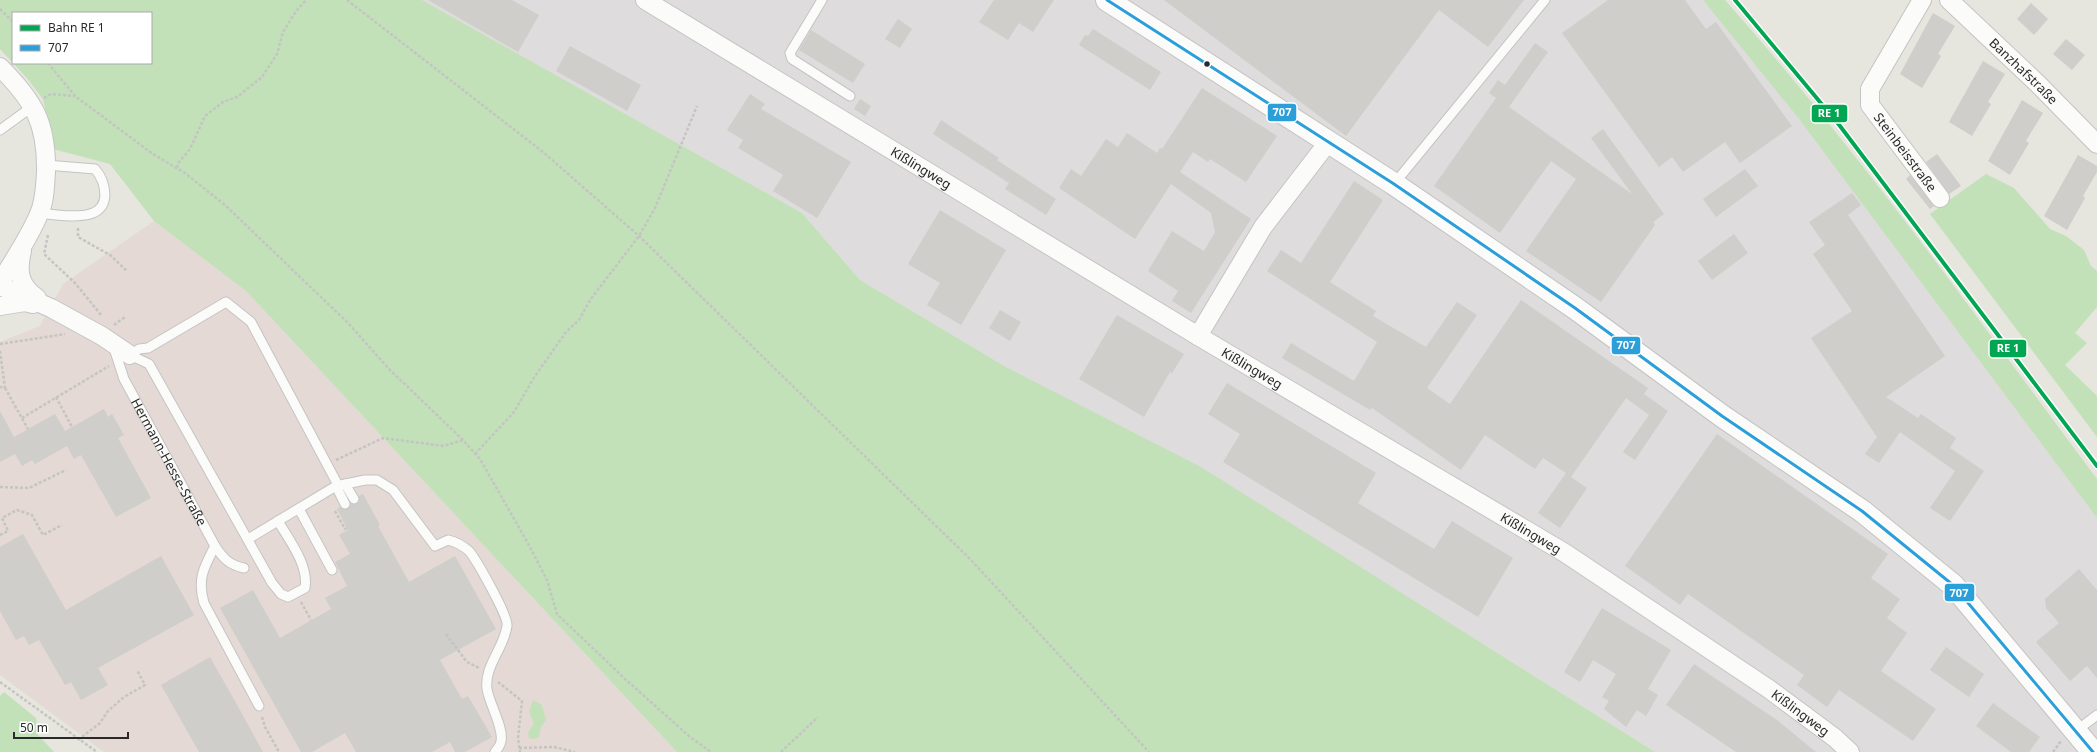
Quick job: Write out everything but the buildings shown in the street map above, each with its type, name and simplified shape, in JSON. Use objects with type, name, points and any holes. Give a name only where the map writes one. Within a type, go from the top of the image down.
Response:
[{"type":"street","name":"Kißlingweg","points":[[645,0],[1198,336],[1565,553],[1769,689],[1835,738],[1850,752]]},
{"type":"street","points":[[1107,0],[1394,184],[1575,308],[1722,416],[1862,511],[1953,585],[2092,752]]},
{"type":"street","name":"Steinbeisstraße","points":[[1922,0],[1870,89],[1870,105],[1940,198]]},
{"type":"street","name":"Banzhafstraße","points":[[1949,0],[2033,79],[2097,144]]},
{"type":"street","points":[[0,67],[16,84],[34,109],[45,141],[46,165],[45,189],[40,213],[0,284],[51,308],[111,342],[124,357]]},
{"type":"street","points":[[1198,336],[1263,227],[1329,141]]},
{"type":"street","points":[[0,262],[13,252],[26,236]]},
{"type":"street","points":[[26,236],[19,268],[21,281],[30,293],[51,308]]},
{"type":"street","points":[[0,306],[25,302],[51,308]]},
{"type":"lane","points":[[822,0],[790,53],[792,59],[850,96]]},
{"type":"lane","points":[[1394,184],[1544,0]]},
{"type":"lane","points":[[0,130],[34,109]]},
{"type":"lane","points":[[40,213],[91,214],[101,207],[105,197],[105,187],[101,176],[95,169],[46,165]]},
{"type":"lane","points":[[124,357],[139,350],[148,348],[226,302],[251,322],[327,464],[340,485],[354,499]]},
{"type":"lane","points":[[124,357],[149,364],[272,584],[281,594],[288,596],[305,588],[307,578],[303,567],[278,520]]},
{"type":"lane","name":"Hermann-Hesse-Straße","points":[[124,357],[124,378],[215,546],[225,561],[233,566],[244,568]]},
{"type":"lane","points":[[248,539],[340,485],[365,480],[377,480],[393,490],[435,546],[448,540],[461,544],[470,553],[503,610],[508,624],[505,638],[487,674],[487,689],[497,719],[501,741],[495,752]]},
{"type":"lane","points":[[340,485],[345,504]]},
{"type":"lane","points":[[299,509],[332,570]]},
{"type":"lane","points":[[215,546],[205,564],[200,590],[204,603],[259,706]]},
{"type":"lane","points":[[2076,731],[2097,715]]},
{"type":"path","points":[[177,168],[179,162],[190,149],[205,116],[223,102],[237,97],[262,77],[277,54],[283,32],[296,11],[306,0]]},
{"type":"path","points":[[347,0],[543,152],[639,236],[970,559],[1149,752]]},
{"type":"path","points":[[0,9],[12,21]]},
{"type":"path","points":[[49,64],[75,96],[153,154],[177,168],[226,206],[348,323],[389,369],[463,440],[480,459],[547,580],[557,614],[624,678],[690,737],[711,752]]},
{"type":"path","points":[[34,109],[45,97],[51,94],[75,96]]},
{"type":"path","points":[[475,454],[514,412],[533,379],[566,332],[579,320],[590,300],[639,236],[654,208],[697,106]]},
{"type":"path","points":[[77,214],[78,237],[110,255],[128,271]]},
{"type":"path","points":[[44,254],[76,283],[106,322]]},
{"type":"path","points":[[0,344],[65,334],[75,321]]},
{"type":"path","points":[[0,351],[5,388],[28,429]]},
{"type":"path","points":[[22,418],[124,357]]},
{"type":"path","points":[[0,387],[5,388]]},
{"type":"path","points":[[56,397],[72,427]]},
{"type":"path","points":[[327,464],[383,438],[444,446],[463,440]]},
{"type":"path","points":[[0,486],[29,488],[66,470]]},
{"type":"path","points":[[0,535],[8,531],[2,518],[17,510],[32,515],[43,535],[62,525]]},
{"type":"path","points":[[297,593],[311,620]]},
{"type":"path","points":[[446,634],[467,662],[487,674],[522,701],[518,738],[520,752]]},
{"type":"path","points":[[78,740],[100,723],[108,711],[124,697],[145,685],[137,670]]},
{"type":"path","points":[[0,682],[78,740],[97,752]]},
{"type":"path","points":[[259,706],[265,727],[280,752]]},
{"type":"path","points":[[781,752],[818,717]]},
{"type":"path","points":[[519,748],[554,747],[575,752]]},
{"type":"shaded area","points":[[422,0],[1703,0],[1799,119],[2097,518],[2097,752],[1655,752],[1502,656],[1006,367],[860,280],[802,213]]},
{"type":"shaded area","points":[[154,221],[246,291],[677,752],[104,752],[0,675],[0,342],[40,326],[63,284]]},
{"type":"green space","points":[[0,0],[422,0],[802,213],[860,280],[1006,367],[1201,467],[1655,752],[677,752],[246,291],[154,221],[110,164],[53,149],[43,99],[14,64],[152,64],[152,12],[12,12],[12,62],[0,49]]},
{"type":"green space","points":[[1703,0],[1725,0],[1823,116],[1916,235],[2097,479],[2097,518],[1799,119]]},
{"type":"green space","points":[[1986,174],[2014,188],[2050,229],[2066,236],[2084,250],[2091,266],[2097,271],[2097,307],[2075,333],[2087,343],[2065,365],[2097,396],[2097,437],[1930,214]]},
{"type":"green space","points":[[4,692],[36,718],[38,735],[54,752],[0,752],[0,696]]},
{"type":"green space","points":[[533,700],[542,705],[546,720],[541,727],[539,737],[534,739],[529,738],[528,733],[534,723],[529,712]]},
{"type":"transit line","name":"707","points":[[1107,0],[1394,184],[1575,308],[1722,416],[1862,511],[1953,585],[2093,752]]},
{"type":"transit line","points":[[1735,0],[1840,126],[2097,466]]}]
